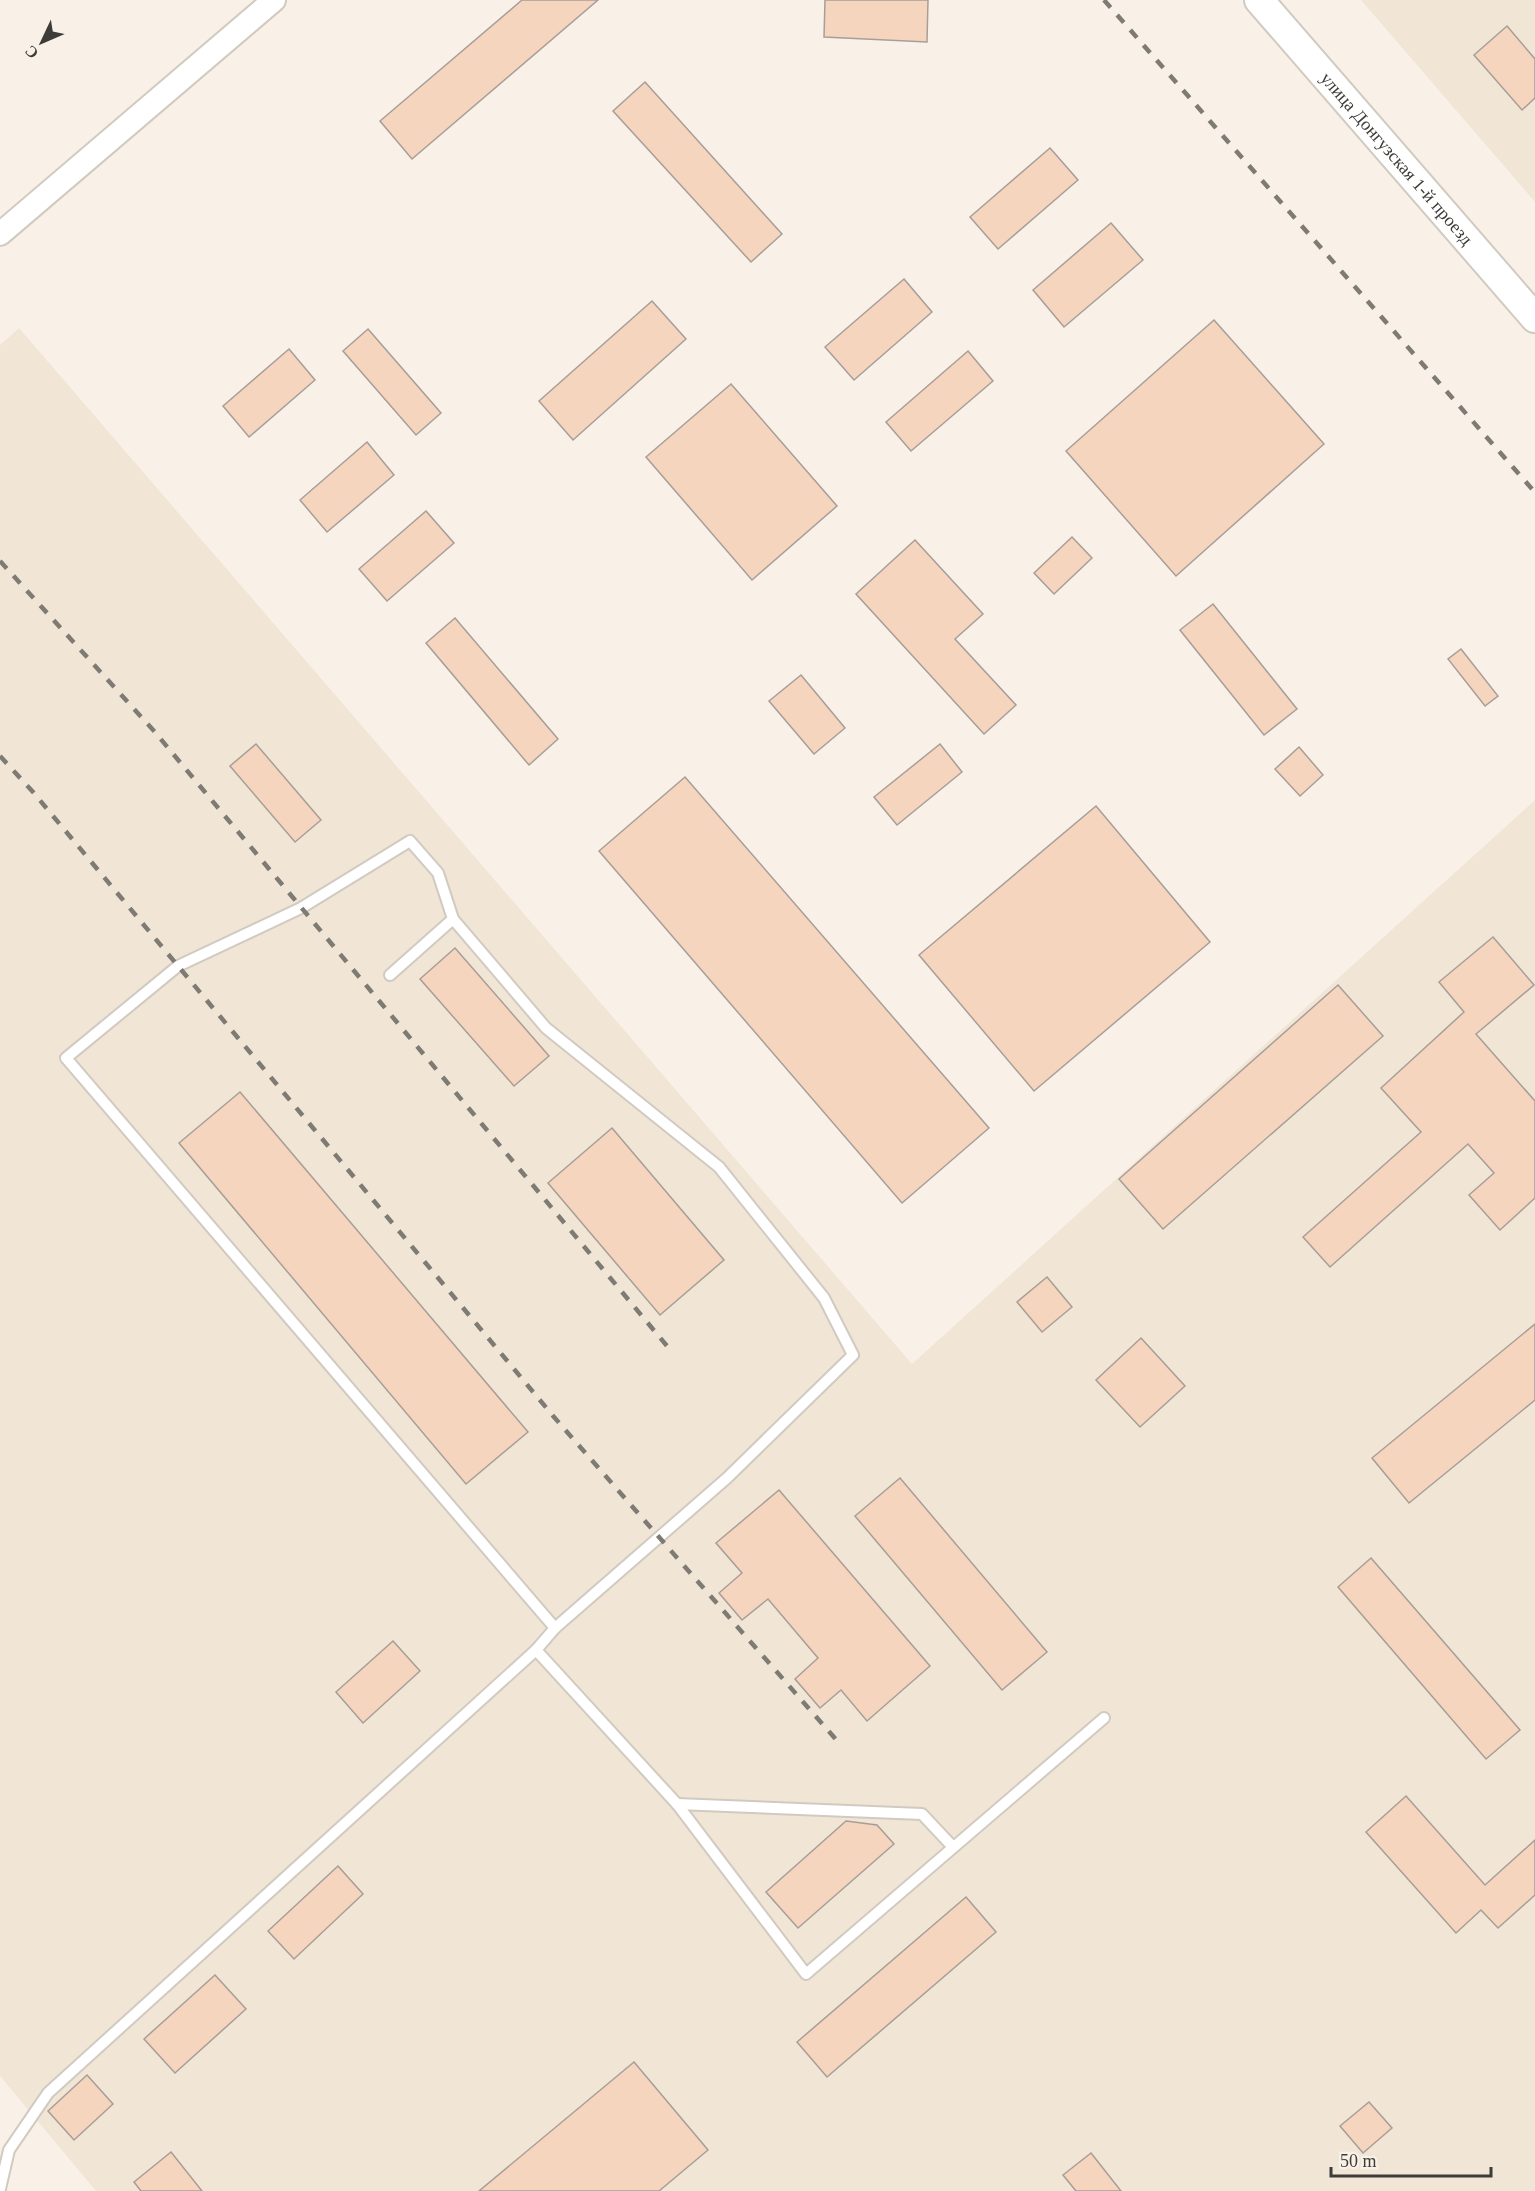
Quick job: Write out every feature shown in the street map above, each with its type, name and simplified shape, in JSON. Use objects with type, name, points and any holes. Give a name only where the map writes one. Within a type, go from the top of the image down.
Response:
[{"type":"street","points":[[0,234],[274,0]]},
{"type":"street","name":"улица Донгузская 1-й проезд","points":[[1258,0],[1535,318]]},
{"type":"lane","points":[[0,2189],[9,2150],[48,2093],[536,1650],[555,1628],[727,1478],[853,1355],[824,1298],[719,1167],[546,1028],[453,919],[438,873],[410,841],[301,908],[178,966],[66,1058],[555,1628]]},
{"type":"lane","points":[[390,975],[453,919]]},
{"type":"lane","points":[[536,1650],[677,1804],[806,1974],[1104,1718]]},
{"type":"lane","points":[[677,1804],[922,1814],[953,1847]]},
{"type":"shaded area","points":[[1361,0],[1535,0],[1535,202]]},
{"type":"shaded area","points":[[19,328],[912,1364],[1535,800],[1535,2191],[96,2191],[0,2076],[0,345]]},
{"type":"building","points":[[522,0],[598,0],[412,159],[380,121]]},
{"type":"building","points":[[825,0],[928,0],[927,42],[824,37]]},
{"type":"building","points":[[1507,26],[1535,59],[1535,98],[1522,110],[1474,55]]},
{"type":"building","points":[[645,82],[782,234],[751,262],[613,111]]},
{"type":"building","points":[[1050,148],[1078,180],[998,249],[970,217]]},
{"type":"building","points":[[1111,223],[1143,260],[1064,327],[1033,290]]},
{"type":"building","points":[[904,279],[932,312],[854,380],[825,347]]},
{"type":"building","points":[[652,301],[686,339],[573,440],[539,401]]},
{"type":"building","points":[[1214,320],[1324,444],[1176,576],[1066,451]]},
{"type":"building","points":[[368,329],[441,413],[416,435],[343,351]]},
{"type":"building","points":[[289,349],[315,380],[249,437],[223,406]]},
{"type":"building","points":[[968,351],[993,381],[911,451],[886,422]]},
{"type":"building","points":[[731,384],[837,506],[752,580],[646,457]]},
{"type":"building","points":[[367,442],[394,475],[327,532],[300,500]]},
{"type":"building","points":[[426,511],[454,543],[387,601],[359,569]]},
{"type":"building","points":[[1072,537],[1092,558],[1054,594],[1034,573]]},
{"type":"building","points":[[915,540],[983,614],[955,639],[1016,705],[984,734],[856,594]]},
{"type":"building","points":[[1213,604],[1297,709],[1264,735],[1180,630]]},
{"type":"building","points":[[455,618],[558,739],[529,765],[426,643]]},
{"type":"building","points":[[1461,649],[1498,696],[1485,706],[1448,659]]},
{"type":"building","points":[[801,675],[845,728],[814,754],[769,701]]},
{"type":"building","points":[[256,744],[321,820],[295,842],[230,766]]},
{"type":"building","points":[[940,744],[962,772],[897,825],[874,797]]},
{"type":"building","points":[[1299,747],[1323,775],[1300,796],[1275,769]]},
{"type":"building","points":[[685,777],[989,1128],[902,1203],[599,851]]},
{"type":"building","points":[[1096,806],[1210,942],[1034,1091],[919,955]]},
{"type":"building","points":[[1493,937],[1534,985],[1476,1034],[1535,1101],[1535,1198],[1500,1230],[1469,1195],[1494,1173],[1468,1144],[1330,1267],[1303,1237],[1421,1132],[1381,1088],[1464,1012],[1439,982]]},
{"type":"building","points":[[455,948],[549,1056],[514,1086],[420,979]]},
{"type":"building","points":[[1338,985],[1383,1036],[1163,1229],[1119,1179]]},
{"type":"building","points":[[240,1092],[528,1432],[466,1484],[179,1143]]},
{"type":"building","points":[[612,1128],[724,1260],[660,1315],[548,1183]]},
{"type":"building","points":[[1047,1277],[1072,1307],[1042,1332],[1017,1302]]},
{"type":"building","points":[[1535,1324],[1535,1400],[1409,1503],[1372,1458]]},
{"type":"building","points":[[1141,1338],[1185,1386],[1140,1427],[1096,1380]]},
{"type":"building","points":[[900,1478],[1047,1652],[1002,1690],[855,1516]]},
{"type":"building","points":[[779,1490],[930,1666],[867,1721],[841,1690],[820,1708],[795,1679],[818,1658],[768,1599],[742,1620],[719,1593],[742,1573],[716,1543]]},
{"type":"building","points":[[1371,1558],[1520,1730],[1486,1759],[1338,1587]]},
{"type":"building","points":[[393,1641],[420,1671],[363,1723],[336,1692]]},
{"type":"building","points":[[1406,1796],[1485,1885],[1535,1840],[1535,1895],[1498,1928],[1481,1910],[1456,1933],[1366,1832]]},
{"type":"building","points":[[846,1821],[877,1825],[894,1844],[798,1928],[766,1892]]},
{"type":"building","points":[[338,1866],[363,1894],[294,1959],[268,1931]]},
{"type":"building","points":[[966,1897],[996,1932],[827,2077],[797,2042]]},
{"type":"building","points":[[215,1975],[246,2009],[175,2073],[144,2039]]},
{"type":"building","points":[[634,2062],[708,2150],[659,2191],[479,2191]]},
{"type":"building","points":[[87,2075],[113,2104],[74,2140],[48,2111]]},
{"type":"building","points":[[1369,2102],[1392,2128],[1363,2153],[1340,2126]]},
{"type":"building","points":[[171,2152],[202,2191],[141,2191],[134,2182]]},
{"type":"building","points":[[1091,2153],[1121,2191],[1076,2191],[1063,2175]]},
{"type":"railway","points":[[1104,0],[1532,489]]},
{"type":"railway","points":[[0,561],[154,731],[672,1352]]},
{"type":"railway","points":[[0,756],[33,792],[554,1417],[839,1743]]}]
